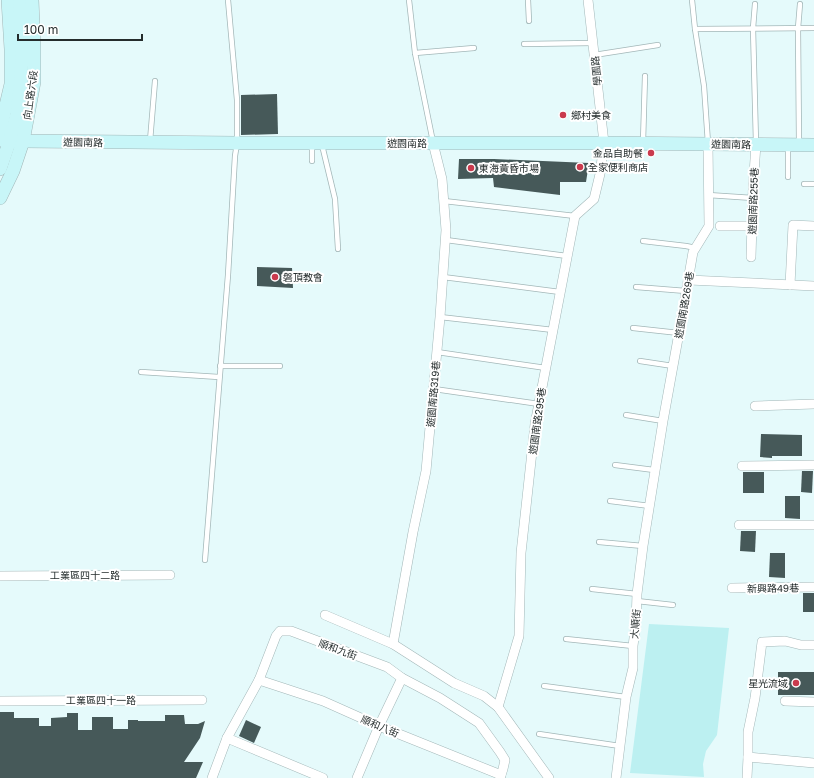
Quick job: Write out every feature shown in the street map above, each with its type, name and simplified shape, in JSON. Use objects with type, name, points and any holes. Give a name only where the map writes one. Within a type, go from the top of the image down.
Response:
[{"type":"street","name":"向上路六段","points":[[0,130],[11,84],[11,49],[8,0]]},
{"type":"street","name":"向上路六段","points":[[0,170],[5,140],[17,114],[21,81],[22,49],[20,0]]},
{"type":"street","name":"向上路六段","points":[[0,198],[13,171],[23,141],[34,82],[32,0]]},
{"type":"street","name":"學園路","points":[[588,0],[604,143]]},
{"type":"street","name":"遊園南路","points":[[5,140],[237,143],[643,143],[814,145]]},
{"type":"street","name":"遊園南路319巷","points":[[393,644],[413,532],[426,471],[440,317],[446,230],[442,179],[433,143]]},
{"type":"street","points":[[575,216],[594,199],[600,174],[604,143]]},
{"type":"street","name":"遊園南路269巷","points":[[654,470],[693,252],[709,226],[708,144]]},
{"type":"street","name":"遊園南路255巷","points":[[751,257],[756,144]]},
{"type":"street","name":"遊園南路295巷","points":[[498,707],[519,636],[522,553],[535,432],[575,216]]},
{"type":"street","points":[[790,285],[793,225],[814,226]]},
{"type":"street","points":[[720,226],[752,226]]},
{"type":"street","points":[[689,280],[814,286]]},
{"type":"street","points":[[754,406],[814,404]]},
{"type":"street","points":[[742,466],[814,465]]},
{"type":"street","name":"大順街","points":[[616,778],[626,697],[633,668],[633,646],[637,598],[654,470]]},
{"type":"street","points":[[739,525],[814,525]]},
{"type":"street","name":"工業區四十二路","points":[[0,576],[170,575]]},
{"type":"street","name":"新興路49巷","points":[[732,588],[814,587]]},
{"type":"street","points":[[325,615],[393,644],[454,683],[484,696],[498,707],[549,778]]},
{"type":"street","name":"順和九街","points":[[212,778],[227,738],[259,680],[276,636],[280,631],[291,631],[387,667],[402,678],[440,698],[480,723],[505,760],[500,776]]},
{"type":"street","points":[[747,778],[748,732],[755,698],[762,642],[786,641],[801,645],[814,645]]},
{"type":"street","points":[[357,778],[379,726],[402,678]]},
{"type":"street","name":"順和八街","points":[[259,680],[323,701],[500,776]]},
{"type":"street","name":"工業區四十一路","points":[[0,701],[202,700]]},
{"type":"street","points":[[784,701],[814,702]]},
{"type":"street","points":[[227,738],[323,778]]},
{"type":"street","points":[[748,757],[814,763]]},
{"type":"lane","points":[[205,560],[237,143],[237,100],[228,0]]},
{"type":"lane","points":[[409,0],[415,53],[433,143]]},
{"type":"lane","points":[[528,0],[530,21]]},
{"type":"lane","points":[[692,0],[704,86],[708,144]]},
{"type":"lane","points":[[755,4],[753,28],[756,144]]},
{"type":"lane","points":[[788,177],[793,144],[800,4]]},
{"type":"lane","points":[[695,29],[814,28]]},
{"type":"lane","points":[[524,44],[593,43]]},
{"type":"lane","points":[[594,55],[658,45]]},
{"type":"lane","points":[[415,53],[474,48]]},
{"type":"lane","points":[[643,143],[645,76]]},
{"type":"lane","points":[[150,142],[155,81]]},
{"type":"lane","points":[[312,161],[317,143]]},
{"type":"lane","points":[[317,143],[335,199],[338,249]]},
{"type":"lane","points":[[804,184],[814,184]]},
{"type":"lane","points":[[708,195],[753,198]]},
{"type":"lane","points":[[444,201],[575,216]]},
{"type":"lane","points":[[446,240],[567,256]]},
{"type":"lane","points":[[643,240],[696,248]]},
{"type":"lane","points":[[443,277],[560,292]]},
{"type":"lane","points":[[636,287],[687,291]]},
{"type":"lane","points":[[440,317],[553,330]]},
{"type":"lane","points":[[633,328],[679,333]]},
{"type":"lane","points":[[437,352],[546,368]]},
{"type":"lane","points":[[640,361],[673,366]]},
{"type":"lane","points":[[220,366],[280,366]]},
{"type":"lane","points":[[141,372],[219,378]]},
{"type":"lane","points":[[434,389],[539,404]]},
{"type":"lane","points":[[626,415],[663,421]]},
{"type":"lane","points":[[615,465],[654,470]]},
{"type":"lane","points":[[610,501],[650,506]]},
{"type":"lane","points":[[599,542],[643,546]]},
{"type":"lane","points":[[592,589],[673,606]]},
{"type":"lane","points":[[566,639],[633,646]]},
{"type":"lane","points":[[544,686],[626,697]]},
{"type":"lane","points":[[539,734],[620,746]]},
{"type":"shaded area","points":[[649,624],[729,628],[717,735],[706,751],[703,764],[704,777],[630,773]]},
{"type":"building","points":[[277,94],[278,134],[241,135],[241,95]]},
{"type":"building","points":[[459,159],[589,163],[586,182],[560,182],[560,195],[494,187],[493,178],[458,179]]},
{"type":"building","name":"磐頂教會","points":[[257,267],[292,268],[293,288],[257,286]]},
{"type":"building","points":[[761,434],[802,435],[802,456],[772,456],[772,458],[760,457]]},
{"type":"building","points":[[802,471],[813,471],[812,493],[801,492]]},
{"type":"building","points":[[743,472],[764,472],[764,493],[743,493]]},
{"type":"building","points":[[785,496],[800,496],[800,519],[785,518]]},
{"type":"building","points":[[741,531],[756,531],[755,552],[740,551]]},
{"type":"building","points":[[770,553],[785,553],[785,578],[769,577]]},
{"type":"building","points":[[803,593],[814,593],[814,612],[803,612]]},
{"type":"building","name":"星光流域","points":[[778,672],[814,672],[814,695],[778,695]]},
{"type":"building","points":[[0,712],[14,712],[14,718],[39,718],[39,726],[51,726],[51,718],[67,717],[67,713],[78,713],[78,730],[92,730],[92,717],[113,717],[113,729],[128,729],[128,720],[165,721],[165,715],[184,715],[185,724],[198,724],[205,721],[200,738],[184,762],[203,762],[196,778],[0,778]]},
{"type":"building","points":[[246,720],[261,727],[254,743],[239,736]]},
{"type":"place","name":"鄉村美食","points":[[563,115]]},
{"type":"place","name":"金品自助餐","points":[[651,153]]},
{"type":"place","name":"全家便利商店","points":[[580,167]]},
{"type":"place","name":"東海黃昏市場","points":[[471,168]]},
{"type":"place","name":"磐頂教會","points":[[275,277]]},
{"type":"place","name":"星光流域","points":[[796,683]]}]
